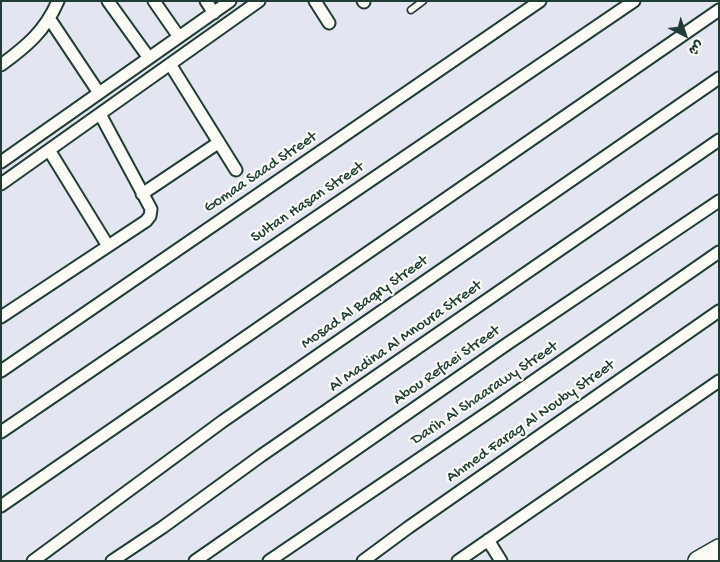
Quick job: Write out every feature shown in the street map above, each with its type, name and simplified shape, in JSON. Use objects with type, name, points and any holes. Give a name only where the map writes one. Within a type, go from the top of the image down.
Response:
[{"type":"highway","points":[[698,561],[719,549]]},
{"type":"street","points":[[3,61],[24,49],[36,37],[50,18],[58,1]]},
{"type":"street","points":[[108,1],[149,58]]},
{"type":"street","points":[[154,1],[179,37]]},
{"type":"street","points":[[206,1],[214,13]]},
{"type":"street","points":[[1,162],[230,1]]},
{"type":"street","points":[[1,184],[259,1]]},
{"type":"street","points":[[315,1],[329,23]]},
{"type":"street","name":"Gomaa Saad Street","points":[[1,371],[540,1]]},
{"type":"street","name":"Sultan Hasan Street","points":[[1,432],[634,1]]},
{"type":"street","points":[[1,506],[719,10]]},
{"type":"street","points":[[50,18],[99,93]]},
{"type":"street","points":[[170,64],[236,170]]},
{"type":"street","name":"Mosad Al Baqry Street","points":[[33,561],[222,421],[719,78]]},
{"type":"street","points":[[3,312],[108,246],[150,216],[151,209],[100,114]]},
{"type":"street","name":"Al Madina Al Mnoura Street","points":[[112,561],[719,140]]},
{"type":"street","points":[[142,194],[218,143]]},
{"type":"street","points":[[49,150],[108,246]]},
{"type":"street","name":"Abou Refaei Street","points":[[195,561],[719,200]]},
{"type":"street","name":"Darih Al Shaarawy Street","points":[[269,561],[719,252]]},
{"type":"street","name":"Ahmed Farag Al Nouby Street","points":[[363,561],[719,311]]},
{"type":"street","points":[[458,561],[719,381]]},
{"type":"street","points":[[488,540],[502,561]]},
{"type":"lane","points":[[411,10],[423,1]]}]
